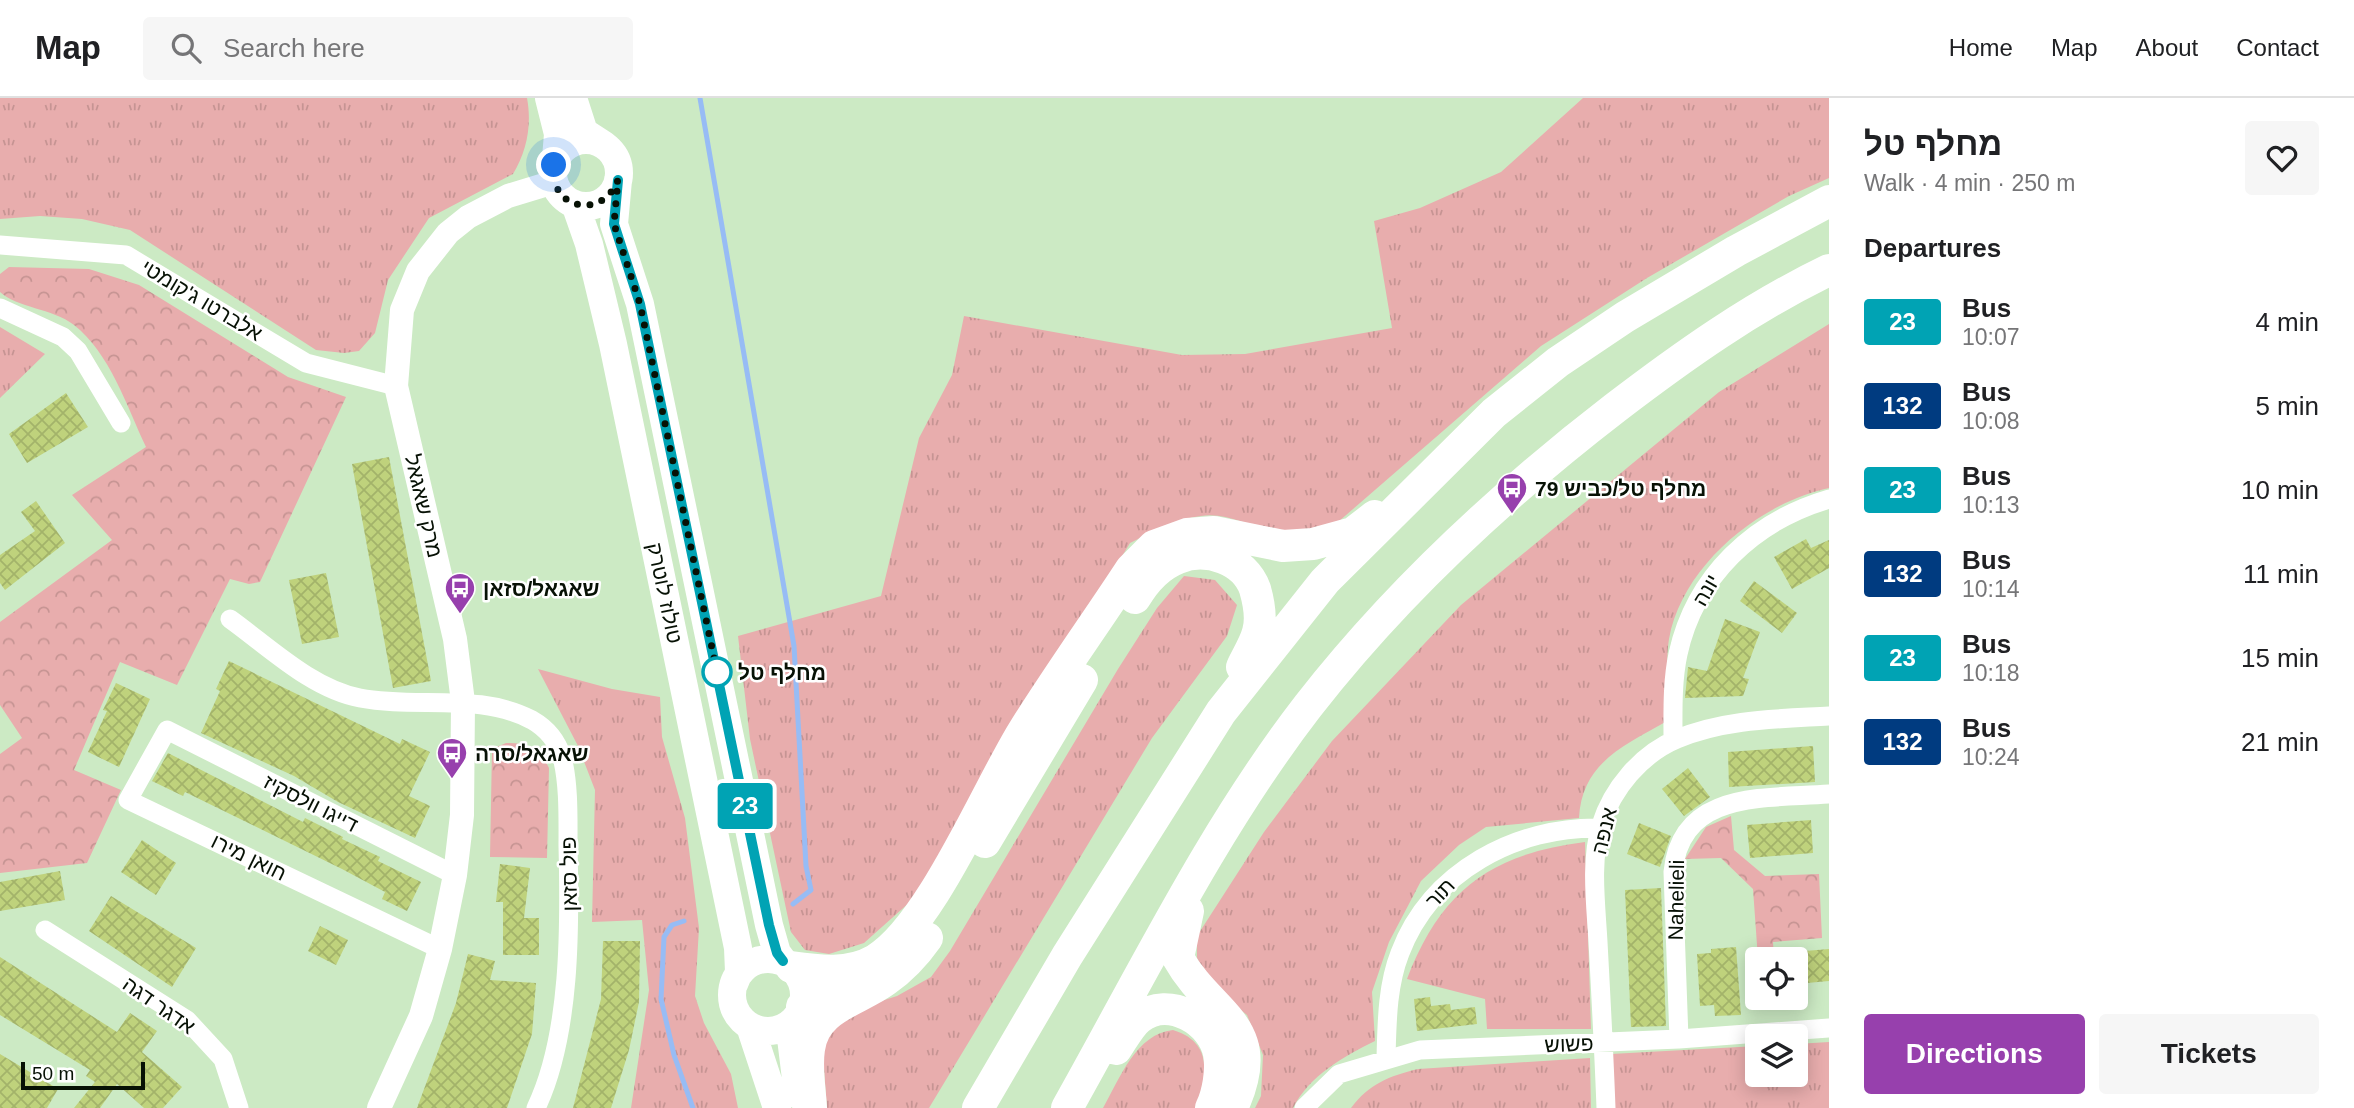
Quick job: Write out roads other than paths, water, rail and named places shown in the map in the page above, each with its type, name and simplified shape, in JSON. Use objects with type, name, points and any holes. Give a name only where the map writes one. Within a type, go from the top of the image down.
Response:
[{"type":"highway","points":[[978,1108],[1067,956],[1221,712],[1325,582],[1494,412],[1581,347],[1725,258],[1829,201]]},
{"type":"highway","points":[[1067,1108],[1239,806],[1308,706],[1377,625],[1510,491],[1718,331],[1775,297],[1829,270]]},
{"type":"highway","points":[[787,964],[832,972],[874,960],[902,936],[923,909],[1022,733],[1131,569],[1154,546],[1186,534],[1214,532],[1283,546],[1313,544],[1353,533],[1453,453]]},
{"type":"highway","points":[[811,1108],[809,1047],[820,1022],[830,1012],[885,981],[913,958],[1143,583],[1180,557],[1206,554],[1230,559],[1251,578],[1260,604],[1258,631],[1221,712]]},
{"type":"highway","points":[[1197,877],[1178,958],[1189,976],[1224,1010],[1241,1039],[1244,1074],[1232,1108]]},
{"type":"highway","points":[[799,1012],[835,986],[864,979],[899,963],[927,938]]},
{"type":"highway","points":[[1077,1108],[1139,1018],[1154,1011],[1175,1010],[1196,1018],[1212,1037],[1219,1054],[1219,1073],[1211,1108]]},
{"type":"main road","points":[[549,98],[558,134],[555,170],[558,192],[575,204],[597,204],[614,191],[618,180],[617,162],[606,146],[584,131],[573,98]]},
{"type":"main road","points":[[555,170],[562,150],[579,140],[598,141],[606,146]]},
{"type":"main road","name":"טולוז לוטרק","points":[[618,180],[614,224],[640,304],[769,925],[777,953],[787,964]]},
{"type":"main road","name":"טולוז לוטרק","points":[[575,204],[589,244],[613,344],[738,948],[739,972],[734,984]]},
{"type":"main road","points":[[777,1108],[750,1026],[734,1008],[734,984],[748,964],[771,958],[787,964],[803,985],[791,1038],[801,1108]]},
{"type":"main road","points":[[750,1026],[769,1031],[779,1029],[799,1012]]},
{"type":"street","name":"מרק שאגאל","points":[[379,1108],[421,1016],[440,949],[455,875],[462,815],[463,702],[455,639],[396,386],[402,310],[407,292],[439,244],[468,217],[555,170]]},
{"type":"street","name":"אלברטו ג'קומטי","points":[[0,245],[126,255],[306,363],[396,386]]},
{"type":"street","points":[[0,308],[63,337],[78,351],[121,423]]},
{"type":"street","name":"יונה","points":[[1673,740],[1678,654],[1710,578],[1726,559],[1763,529],[1808,505],[1829,499]]},
{"type":"street","name":"פול סזאן","points":[[230,619],[326,688],[358,698],[386,702],[463,702],[516,713],[535,722],[552,736],[562,757],[568,810],[570,918],[561,1019],[543,1094],[536,1108]]},
{"type":"street","name":"אנפה","points":[[1606,1108],[1595,885],[1601,828],[1615,794],[1645,759],[1673,740],[1731,723],[1829,716]]},
{"type":"street","name":"דייגו וולסקיז","points":[[167,730],[455,875]]},
{"type":"street","name":"חואן מירו","points":[[167,730],[128,800],[440,949]]},
{"type":"street","name":"Nahelieli","points":[[1679,1039],[1673,872],[1675,853],[1682,838],[1699,818],[1723,804],[1829,794]]},
{"type":"street","name":"תור","points":[[1386,1058],[1392,981],[1400,952],[1431,900],[1452,879],[1474,863],[1515,842],[1548,831],[1601,828]]},
{"type":"street","name":"אדגר דגה","points":[[45,930],[187,1020],[223,1059],[239,1108]]},
{"type":"street","name":"פשוש","points":[[1304,1108],[1339,1074],[1386,1058],[1430,1049],[1679,1039],[1829,1028]]},
{"type":"waterway","points":[[700,98],[794,646],[806,866],[811,890],[793,904]]},
{"type":"waterway","points":[[684,921],[672,925],[664,937],[661,999],[674,1055],[693,1108]]},
{"type":"place","name":"מחלף טל/כביש 79","points":[[1512,515]]},
{"type":"place","name":"שאגאל/סזאן","points":[[460,615]]},
{"type":"place","name":"מחלף טל","points":[[717,672]]},
{"type":"place","name":"שאגאל/סרה","points":[[452,780]]}]
